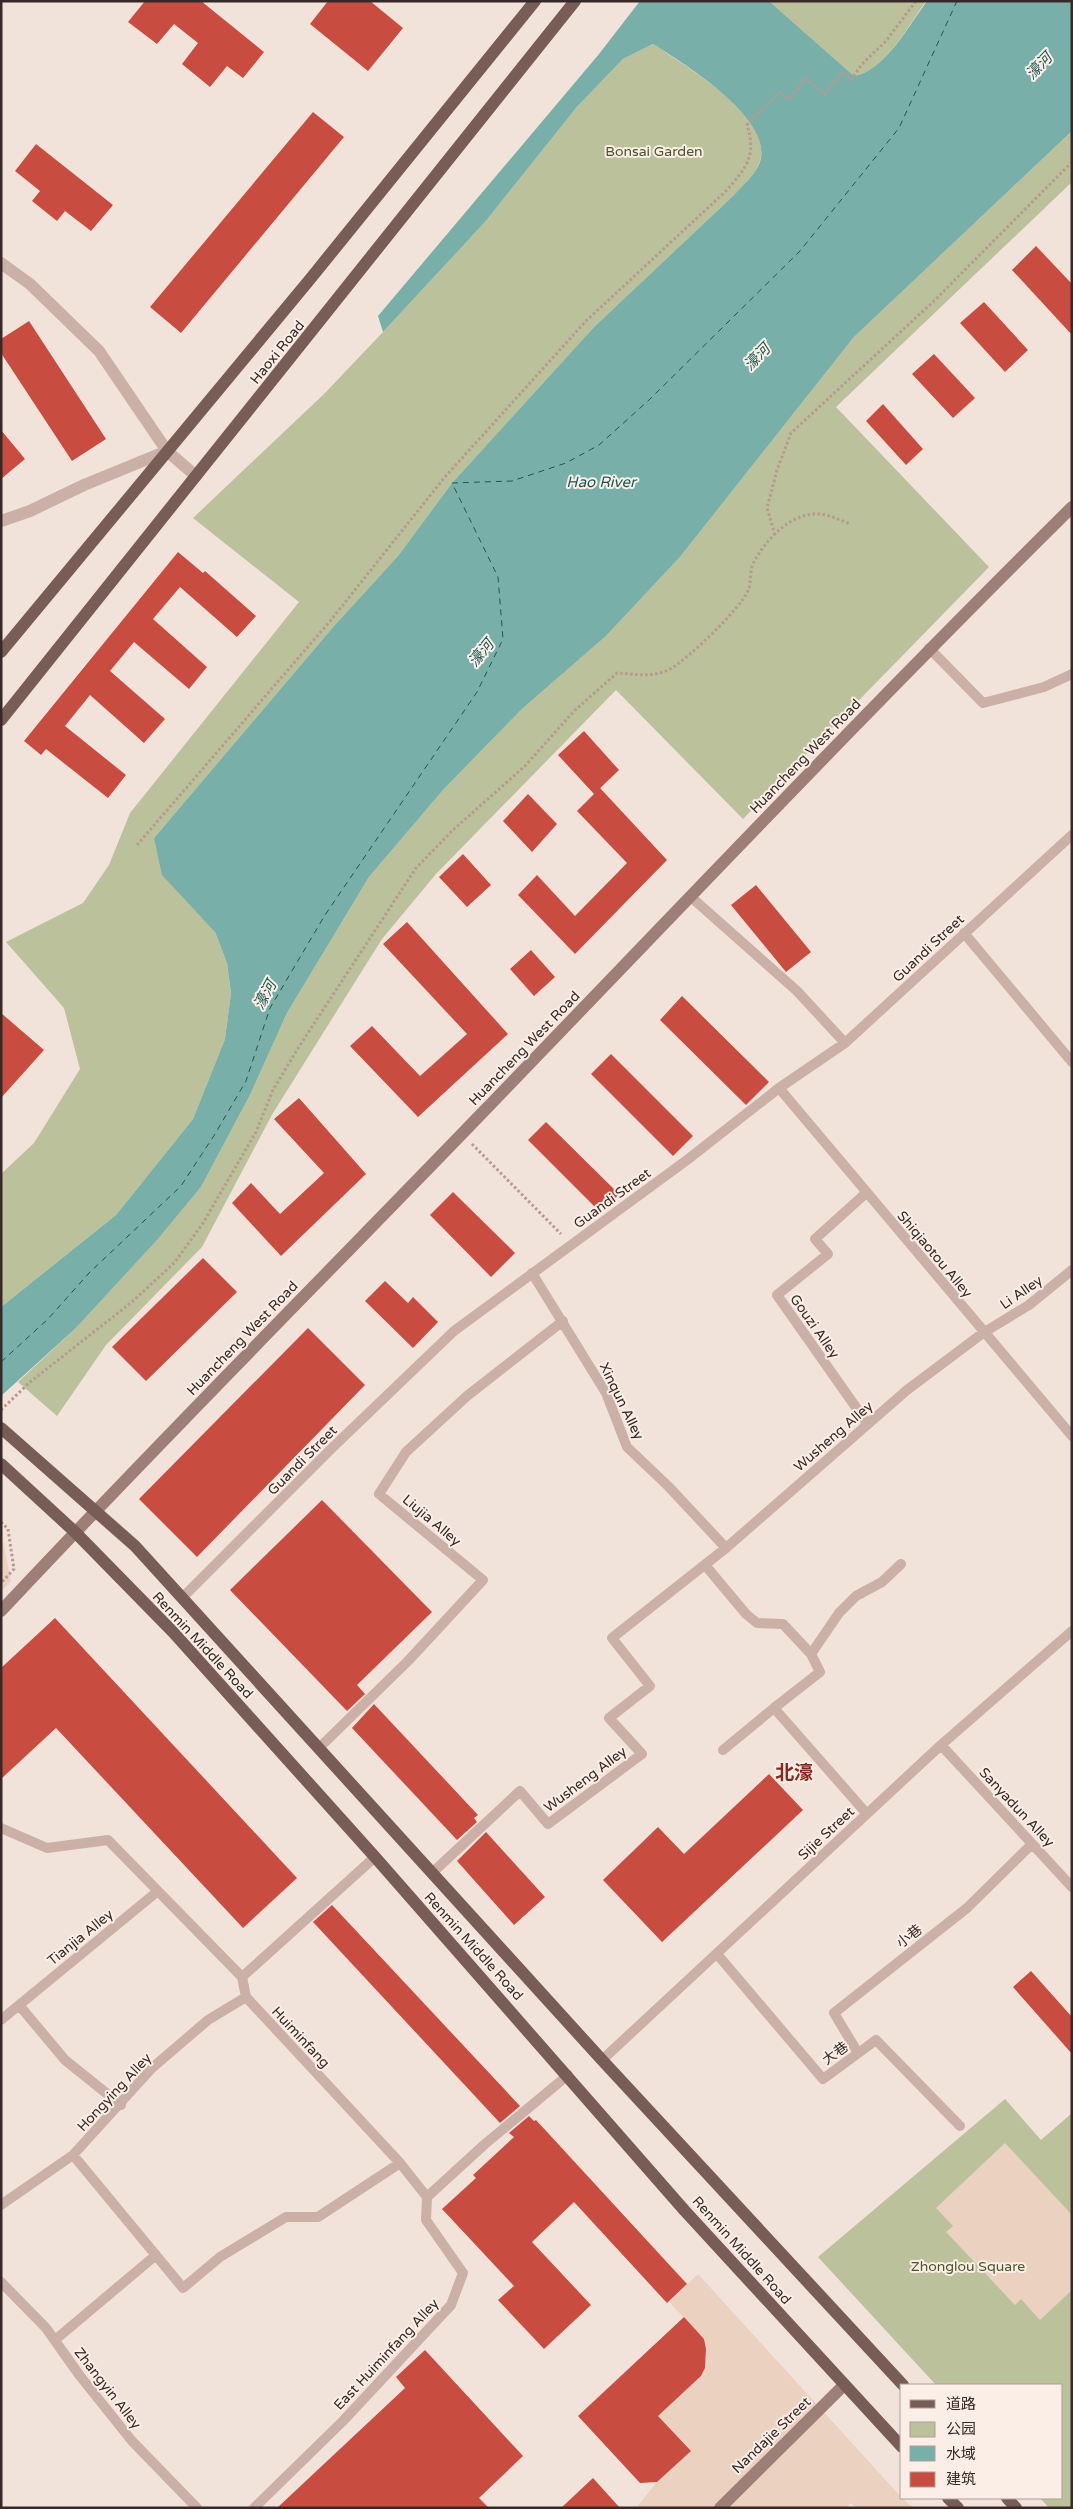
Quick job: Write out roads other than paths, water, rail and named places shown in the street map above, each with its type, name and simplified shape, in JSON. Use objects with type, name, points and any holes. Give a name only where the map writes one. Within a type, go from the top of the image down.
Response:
[{"type":"main road","name":"Haoxi Road","points":[[1,652],[167,450],[312,278],[535,1]]},
{"type":"main road","name":"Haoxi Road","points":[[1,720],[575,1]]},
{"type":"main road","name":"Renmin Middle Road","points":[[1,1428],[135,1546],[602,2060],[902,2384]]},
{"type":"main road","name":"Renmin Middle Road","points":[[1,1464],[75,1532],[172,1632],[375,1857],[568,2075],[685,2211],[900,2445]]},
{"type":"main road","points":[[949,2499],[958,2508]]},
{"type":"street","points":[[1,263],[30,284],[99,351],[167,450],[196,476]]},
{"type":"street","points":[[1,521],[30,511],[84,485],[167,450]]},
{"type":"street","name":"Huancheng West Road","points":[[1,1611],[96,1510],[462,1134],[929,648],[1072,507]]},
{"type":"street","name":"Nandajie Street","points":[[720,2508],[844,2385]]},
{"type":"lane","points":[[929,648],[982,703],[1044,687],[1072,674]]},
{"type":"lane","name":"Guandi Street","points":[[182,1598],[331,1449],[454,1331],[687,1160],[779,1088],[845,1043],[1072,835]]},
{"type":"lane","points":[[691,897],[797,991],[845,1043]]},
{"type":"lane","points":[[964,933],[1072,1062]]},
{"type":"lane","name":"Shiqiaotou Alley","points":[[779,1088],[983,1333],[1072,1436]]},
{"type":"lane","name":"Gouzi Alley","points":[[866,1194],[815,1239],[828,1254],[777,1295],[867,1423]]},
{"type":"lane","name":"Li Alley","points":[[983,1333],[1029,1305],[1072,1270]]},
{"type":"lane","name":"Xinqun Alley","points":[[532,1273],[606,1393],[627,1447],[668,1486],[726,1548]]},
{"type":"lane","name":"Liujia Alley","points":[[319,1748],[408,1661],[483,1580],[379,1494],[406,1452],[467,1396],[563,1321]]},
{"type":"lane","name":"Wusheng Alley","points":[[432,1873],[520,1791],[548,1824],[642,1754],[609,1718],[650,1686],[612,1638],[726,1548],[867,1423],[983,1333]]},
{"type":"lane","points":[[811,1654],[839,1613],[856,1596],[882,1582],[901,1564]]},
{"type":"lane","points":[[705,1565],[746,1614],[757,1623],[783,1624],[811,1654],[820,1672],[723,1750]]},
{"type":"lane","name":"Sijie Street","points":[[602,2060],[941,1745],[1072,1631]]},
{"type":"lane","points":[[774,1708],[867,1814]]},
{"type":"lane","name":"Sanyadun Alley","points":[[941,1745],[1072,1887]]},
{"type":"lane","points":[[1,1828],[47,1848],[108,1840],[242,1977],[246,1997]]},
{"type":"lane","name":"小巷","points":[[858,2053],[834,2013],[967,1908],[1032,1844]]},
{"type":"lane","points":[[242,1977],[375,1857]]},
{"type":"lane","name":"Tianjia Alley","points":[[1,2020],[158,1891]]},
{"type":"lane","name":"大巷","points":[[717,1954],[823,2079],[876,2040],[960,2126]]},
{"type":"lane","name":"Hongying Alley","points":[[1,2204],[74,2155],[121,2105],[152,2068],[208,2020],[246,1997]]},
{"type":"lane","name":"Huiminfang","points":[[246,1997],[400,2163],[427,2197]]},
{"type":"lane","points":[[19,2004],[65,2060],[121,2105]]},
{"type":"lane","points":[[427,2197],[485,2144],[568,2075]]},
{"type":"lane","points":[[74,2155],[183,2288],[220,2257],[286,2216],[318,2217],[400,2163]]},
{"type":"lane","name":"East Huiminfang Alley","points":[[254,2508],[342,2421],[451,2305],[463,2273],[426,2220],[427,2197]]},
{"type":"lane","points":[[55,2340],[156,2255]]},
{"type":"lane","name":"Zhangyin Alley","points":[[1,2282],[55,2340],[80,2376],[132,2442],[195,2507]]},
{"type":"water","name":"Hao River","points":[[640,1],[769,1],[854,76],[865,73],[886,57],[927,1],[1072,1],[1072,131],[854,337],[680,557],[606,636],[522,709],[443,790],[369,877],[287,1013],[250,1095],[201,1187],[158,1239],[76,1328],[1,1396],[1,1307],[116,1215],[193,1119],[225,1039],[231,993],[227,963],[215,932],[162,875],[154,838],[334,626],[398,556],[452,483],[594,327],[734,195],[758,167],[761,145],[754,128],[740,111],[704,79],[653,44],[623,59],[576,108],[485,222],[383,332],[378,316],[599,54]]},
{"type":"district","name":"北濠","points":[[794,1772]]},
{"type":"water label","name":"濠河","points":[[1039,66]]},
{"type":"water label","name":"濠河","points":[[757,357]]},
{"type":"water label","name":"濠河","points":[[481,653]]},
{"type":"water label","name":"濠河","points":[[265,995]]},
{"type":"park label","name":"Bonsai Garden","points":[[654,151]]},
{"type":"park label","name":"Zhonglou Square","points":[[968,2266]]}]
